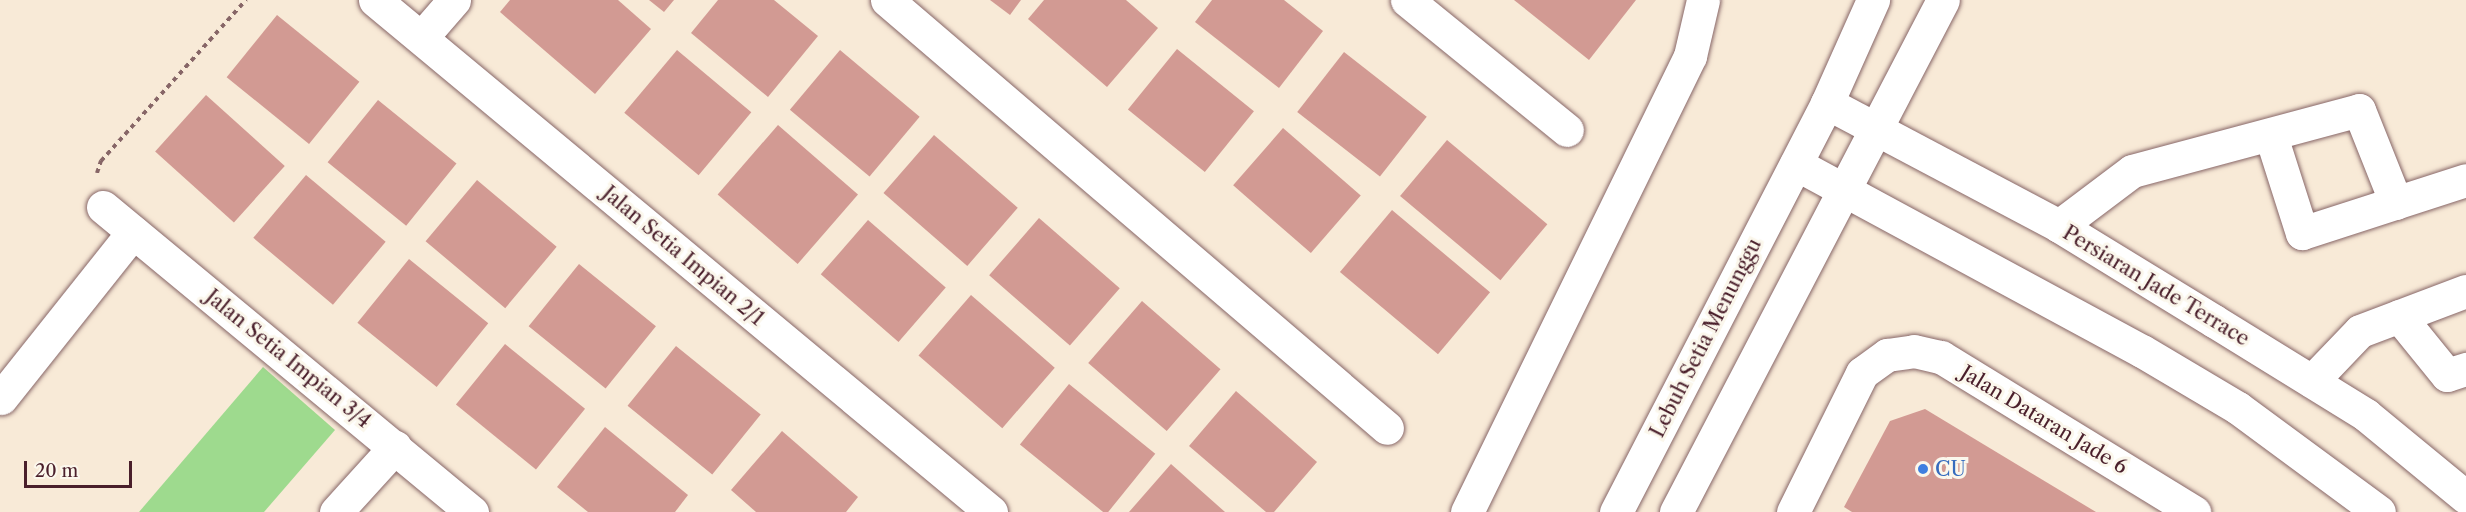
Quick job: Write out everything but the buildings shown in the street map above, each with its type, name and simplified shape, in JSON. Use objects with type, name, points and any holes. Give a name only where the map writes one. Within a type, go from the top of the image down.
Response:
[{"type":"street","name":"Jalan Setia Impian 2/1","points":[[375,0],[991,512]]},
{"type":"street","points":[[422,37],[454,0]]},
{"type":"street","points":[[887,0],[1387,428]]},
{"type":"street","points":[[1407,0],[1567,130]]},
{"type":"street","points":[[1467,512],[1689,56],[1703,0]]},
{"type":"street","points":[[1827,103],[1873,0]]},
{"type":"street","points":[[1676,512],[1688,496],[1879,129],[1943,0]]},
{"type":"street","name":"Persiaran Jade Terrace","points":[[1827,103],[2059,226],[2312,381],[2366,415],[2466,497]]},
{"type":"street","name":"Lebuh Setia Menunggu","points":[[1616,512],[1827,103]]},
{"type":"street","points":[[2059,226],[2132,171],[2271,136],[2360,110],[2396,202]]},
{"type":"street","points":[[2271,136],[2302,233],[2466,180]]},
{"type":"street","points":[[1796,164],[2050,298],[2229,402],[2379,512]]},
{"type":"street","name":"Jalan Setia Impian 3/4","points":[[103,207],[472,512]]},
{"type":"street","points":[[1,398],[133,232]]},
{"type":"street","points":[[2312,381],[2360,331],[2466,291]]},
{"type":"street","points":[[2399,316],[2447,375],[2466,369]]},
{"type":"street","name":"Jalan Dataran Jade 6","points":[[1806,507],[1862,373],[1887,355],[1914,351],[1941,357],[2194,512]]},
{"type":"street","points":[[336,512],[394,447]]},
{"type":"path","points":[[103,207],[93,184],[101,161],[246,0]]},
{"type":"green space","points":[[263,367],[335,430],[264,512],[139,512]]},
{"type":"place","name":"CU","points":[[1923,469]]}]
